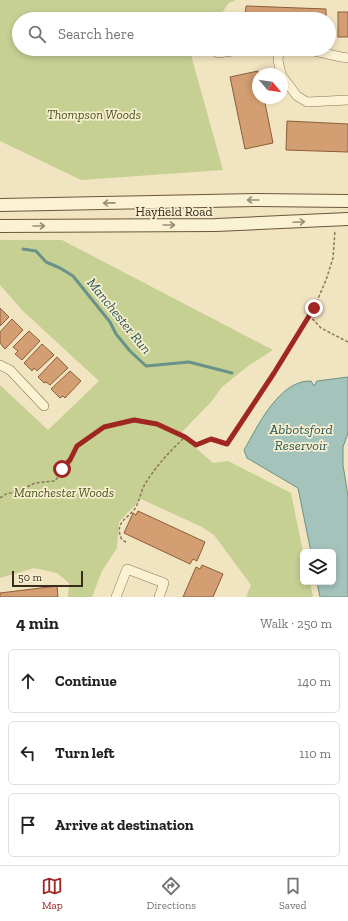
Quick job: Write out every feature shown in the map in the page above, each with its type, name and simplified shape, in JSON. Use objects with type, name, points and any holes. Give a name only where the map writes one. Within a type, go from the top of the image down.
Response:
[{"type":"main road","name":"Hayfield Road","points":[[0,204],[256,200],[348,201]]},
{"type":"main road","name":"Hayfield Road","points":[[0,226],[216,225],[342,220]]},
{"type":"street","points":[[278,56],[280,68]]},
{"type":"street","points":[[336,56],[348,58]]},
{"type":"street","points":[[288,83],[297,96],[307,102],[348,100]]},
{"type":"street","points":[[0,365],[10,370],[44,406]]},
{"type":"street","points":[[116,597],[127,569],[164,583],[159,597]]},
{"type":"path","points":[[0,498],[6,494],[19,492],[35,483],[55,481],[70,460],[77,446],[104,427],[134,420],[157,424],[185,437],[196,445],[211,439],[227,444],[266,386],[309,315],[326,280],[342,220]]},
{"type":"path","points":[[309,315],[321,328],[348,342]]},
{"type":"path","points":[[126,542],[122,540],[120,536],[121,523],[135,508],[145,484],[166,455],[185,437]]},
{"type":"green space","name":"Thompson Woods","points":[[0,0],[236,0],[229,3],[222,12],[12,12],[12,56],[191,56],[223,170],[81,180],[0,141]]},
{"type":"green space","name":"Manchester Woods","points":[[0,240],[62,240],[273,350],[248,366],[222,387],[211,402],[180,434],[213,463],[228,461],[291,493],[302,549],[300,549],[300,585],[311,585],[313,597],[246,597],[251,585],[214,535],[202,527],[141,499],[119,522],[117,548],[102,571],[92,597],[68,597],[69,583],[57,573],[34,568],[0,578],[0,385],[48,430],[99,381],[23,311],[0,285]]},
{"type":"water","name":"Abbotsford Reservoir","points":[[348,377],[348,433],[343,447],[343,465],[348,496],[348,597],[320,597],[318,585],[336,585],[336,549],[310,549],[298,488],[247,458],[244,450],[263,417],[279,396],[289,388],[300,383],[311,381],[314,386],[317,381]]},
{"type":"building","points":[[246,6],[326,9],[326,12],[246,12]]},
{"type":"building","points":[[338,12],[348,12],[348,37],[338,37]]},
{"type":"building","points":[[252,72],[252,104],[265,104],[273,143],[245,149],[230,77]]},
{"type":"building","points":[[287,121],[348,124],[348,152],[286,150]]},
{"type":"building","points":[[0,308],[9,317],[0,326]]},
{"type":"building","points":[[12,319],[23,330],[5,349],[0,343],[0,332]]},
{"type":"building","points":[[29,331],[40,341],[22,360],[15,354],[18,351],[13,347]]},
{"type":"building","points":[[42,344],[54,355],[37,371],[34,368],[32,371],[24,363]]},
{"type":"building","points":[[57,357],[68,368],[50,385],[46,382],[44,383],[38,377]]},
{"type":"building","points":[[70,371],[81,381],[65,398],[63,396],[60,398],[51,389]]},
{"type":"building","points":[[138,511],[205,542],[197,561],[193,559],[190,564],[124,533],[133,513],[136,515]]},
{"type":"building","points":[[202,565],[223,574],[213,597],[183,597],[196,567],[200,569]]},
{"type":"building","points":[[57,586],[58,597],[0,597],[0,593]]},
{"type":"waterway","name":"Manchester Run","points":[[23,249],[36,251],[46,262],[73,276],[110,322],[116,334],[130,351],[146,366],[189,362],[232,373]]},
{"type":"route","points":[[62,469],[70,460],[77,446],[104,427],[134,420],[157,424],[185,437],[196,445],[211,439],[227,444],[274,373],[314,308]]}]
